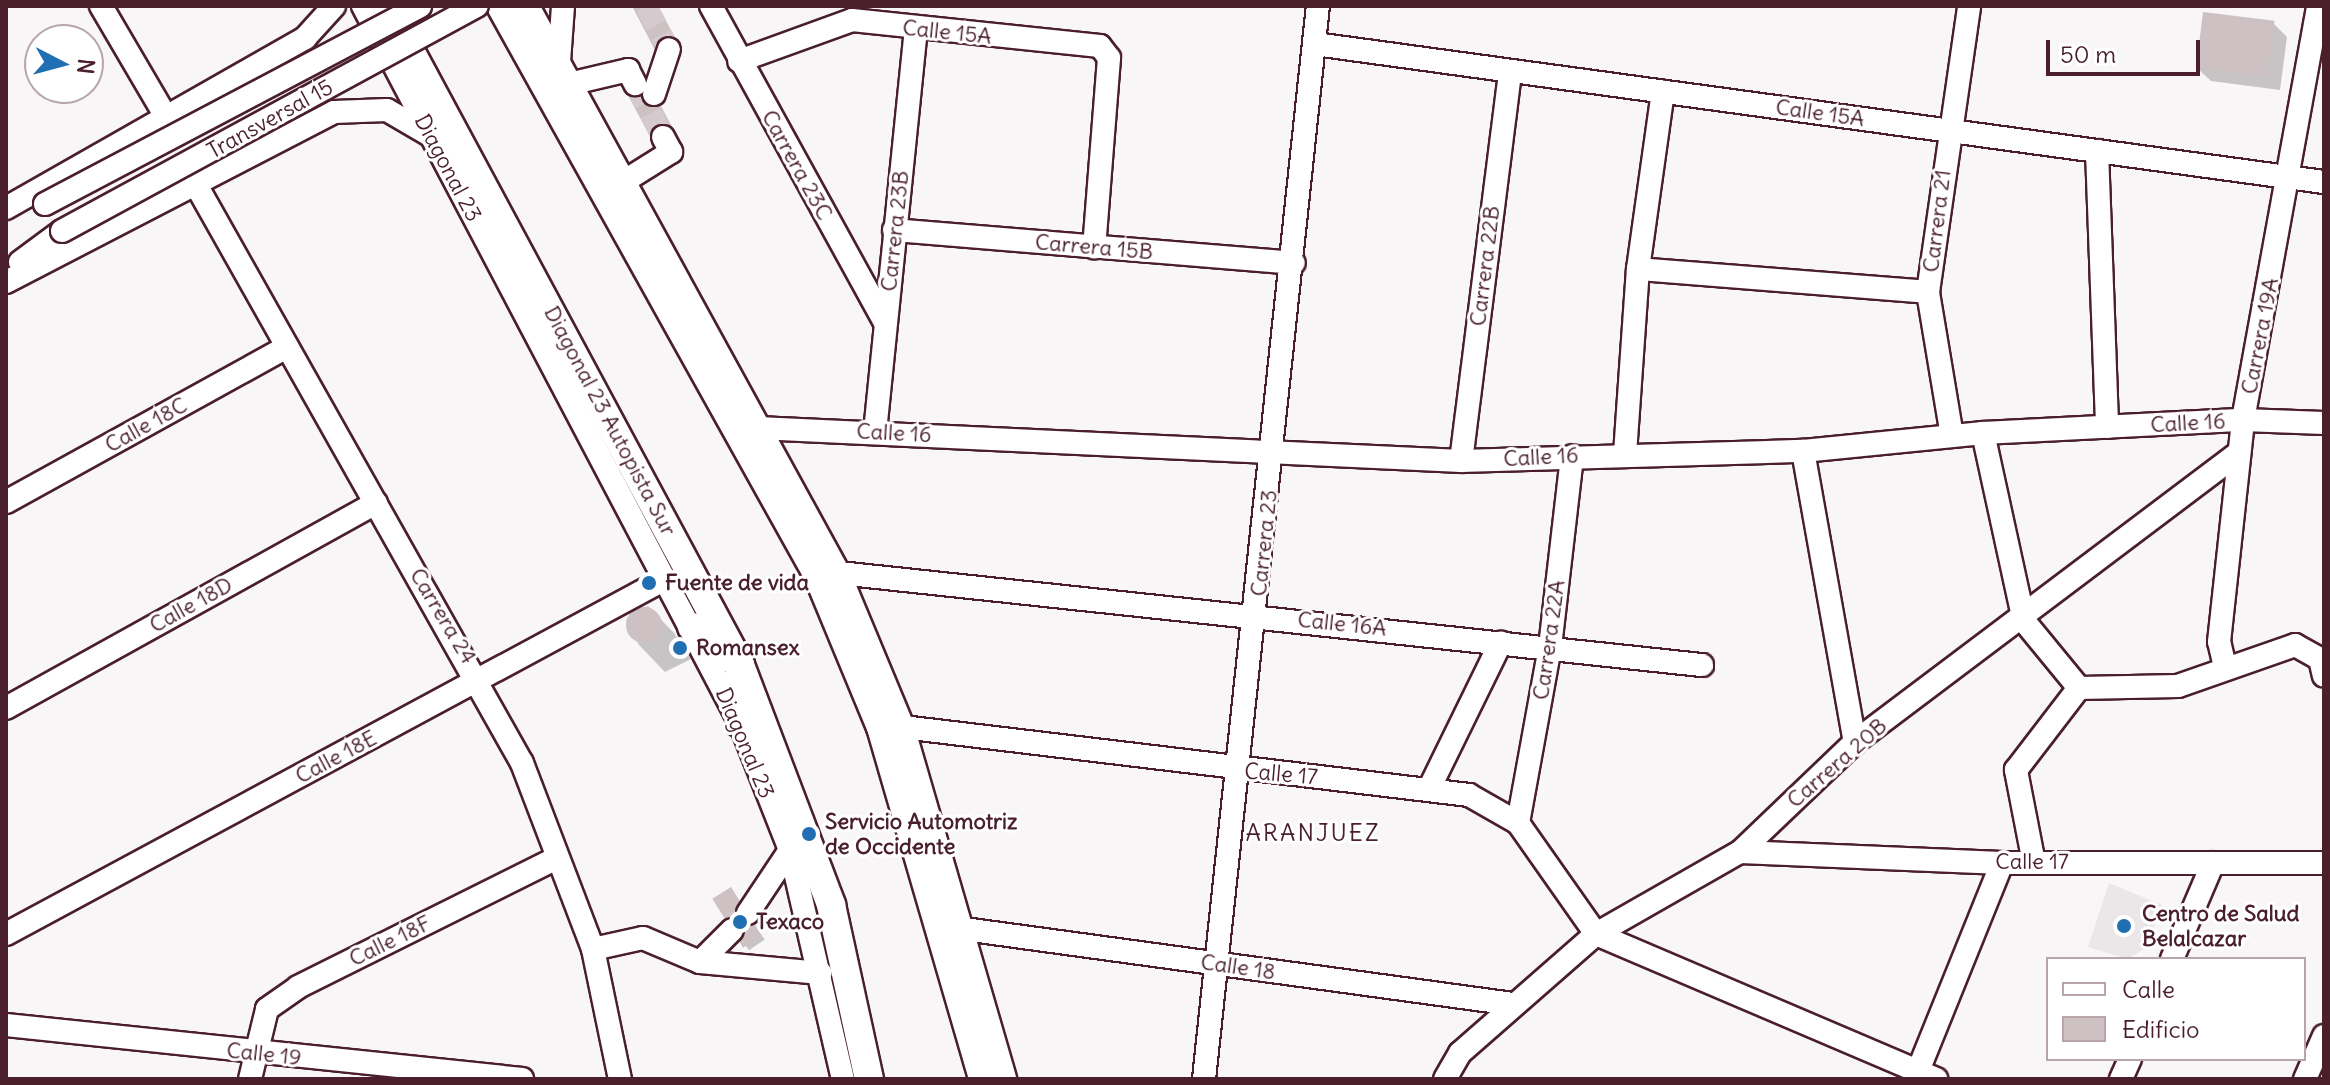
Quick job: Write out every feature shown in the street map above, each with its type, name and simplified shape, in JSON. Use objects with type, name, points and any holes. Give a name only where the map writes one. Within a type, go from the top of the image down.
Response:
[{"type":"main road","name":"Diagonal 23 Autopista Sur","points":[[386,6],[740,665],[831,905],[869,1079]]},
{"type":"main road","points":[[501,6],[818,575],[881,727],[983,1079]]},
{"type":"main road","points":[[692,627],[740,665],[740,723]]},
{"type":"street","points":[[101,6],[166,117]]},
{"type":"street","points":[[6,208],[305,38],[334,6]]},
{"type":"street","name":"Diagonal 23","points":[[363,6],[740,723],[790,850],[821,973],[843,1079]]},
{"type":"street","name":"Transversal 15","points":[[6,220],[45,204],[420,6]]},
{"type":"street","name":"Transversal 15","points":[[6,272],[62,231],[477,6]]},
{"type":"street","points":[[528,6],[839,573],[903,727],[1005,1079]]},
{"type":"street","points":[[563,6],[564,76]]},
{"type":"street","name":"Carrera 23C","points":[[711,6],[885,322]]},
{"type":"street","name":"Carrera 23","points":[[1204,1079],[1274,456],[1318,6]]},
{"type":"street","name":"Carrera 21","points":[[1952,436],[1928,292],[1969,6]]},
{"type":"street","name":"Carrera 19A","points":[[2225,667],[2219,642],[2243,420],[2318,6]]},
{"type":"street","name":"Calle 15A","points":[[739,61],[852,20],[916,31],[1100,46],[1109,58],[1094,247]]},
{"type":"street","name":"Carrera 23B","points":[[875,432],[916,31]]},
{"type":"street","name":"Calle 15A","points":[[1315,44],[2324,182]]},
{"type":"street","points":[[564,76],[628,70],[645,89],[669,49]]},
{"type":"street","name":"Carrera 22B","points":[[1461,461],[1510,71]]},
{"type":"street","points":[[1625,454],[1638,269],[1663,92]]},
{"type":"street","points":[[6,282],[341,109],[387,110],[431,136]]},
{"type":"street","points":[[623,182],[671,152],[663,137]]},
{"type":"street","points":[[2097,151],[2107,427]]},
{"type":"street","name":"Carrera 24","points":[[195,183],[376,503],[481,680],[593,949],[620,1079]]},
{"type":"street","name":"Carrera 15B","points":[[894,230],[1294,263]]},
{"type":"street","points":[[1638,269],[1928,292]]},
{"type":"street","name":"Calle 18C","points":[[6,502],[287,347]]},
{"type":"street","name":"Calle 16","points":[[758,428],[1274,456],[1461,461],[1803,451],[1983,433],[2243,420],[2324,423]]},
{"type":"street","points":[[1983,433],[2024,621],[2079,688]]},
{"type":"street","points":[[1803,451],[1855,742]]},
{"type":"street","name":"Carrera 20B","points":[[1445,1079],[1460,1053],[1596,934],[1740,852],[1855,742],[2024,621],[2239,453]]},
{"type":"street","name":"Carrera 22A","points":[[1518,823],[1550,647],[1572,456]]},
{"type":"street","name":"Calle 18D","points":[[6,708],[376,503]]},
{"type":"street","name":"Calle 16A","points":[[839,573],[1256,615],[1702,665]]},
{"type":"street","name":"Calle 18E","points":[[6,934],[665,579]]},
{"type":"street","points":[[1430,787],[1501,642]]},
{"type":"street","points":[[2079,688],[2178,686],[2295,645],[2320,659],[2324,676]]},
{"type":"street","points":[[2034,863],[2016,770],[2079,688]]},
{"type":"street","name":"Calle 17","points":[[903,727],[1238,771],[1430,787],[1469,795],[1518,823],[1596,934]]},
{"type":"street","points":[[700,962],[740,922],[790,850]]},
{"type":"street","name":"Calle 17","points":[[1740,852],[2002,863],[2324,863]]},
{"type":"street","name":"Calle 18F","points":[[250,1079],[251,1053],[267,1009],[298,987],[557,858]]},
{"type":"street","points":[[1596,934],[1927,1075],[2002,863]]},
{"type":"street","points":[[2173,957],[2213,863]]},
{"type":"street","name":"Calle 18","points":[[964,929],[1513,1004]]},
{"type":"street","points":[[593,949],[643,938],[700,962],[821,973]]},
{"type":"street","name":"Calle 19","points":[[6,1025],[512,1078]]},
{"type":"street","points":[[2305,1079],[2324,1036]]},
{"type":"shaded area","name":"Centro de Salud Belalcazar","points":[[2109,883],[2162,905],[2146,948],[2130,957],[2088,947]]},
{"type":"building","points":[[632,6],[658,6],[678,43],[658,56]]},
{"type":"building","points":[[2203,12],[2274,21],[2268,77],[2196,69]]},
{"type":"building","points":[[646,78],[674,131],[653,142],[625,89]]},
{"type":"building","points":[[644,607],[657,612],[662,625],[657,638],[644,643],[631,638],[626,625],[631,612]]},
{"type":"building","name":"Texaco","points":[[731,887],[762,936],[743,948],[712,899]]},
{"type":"tunnel","points":[[646,6],[669,49]]},
{"type":"tunnel","points":[[635,84],[663,137]]},
{"type":"place","name":"Fuente de vida","points":[[649,583]]},
{"type":"place","name":"Romansex","points":[[680,648]]},
{"type":"place","name":"Servicio Automotriz de Occidente","points":[[809,834]]},
{"type":"place","name":"Texaco","points":[[740,922]]},
{"type":"place","name":"Centro de Salud Belalcazar","points":[[2124,926]]},
{"type":"district","name":"ARANJUEZ","points":[[1313,833]]}]
